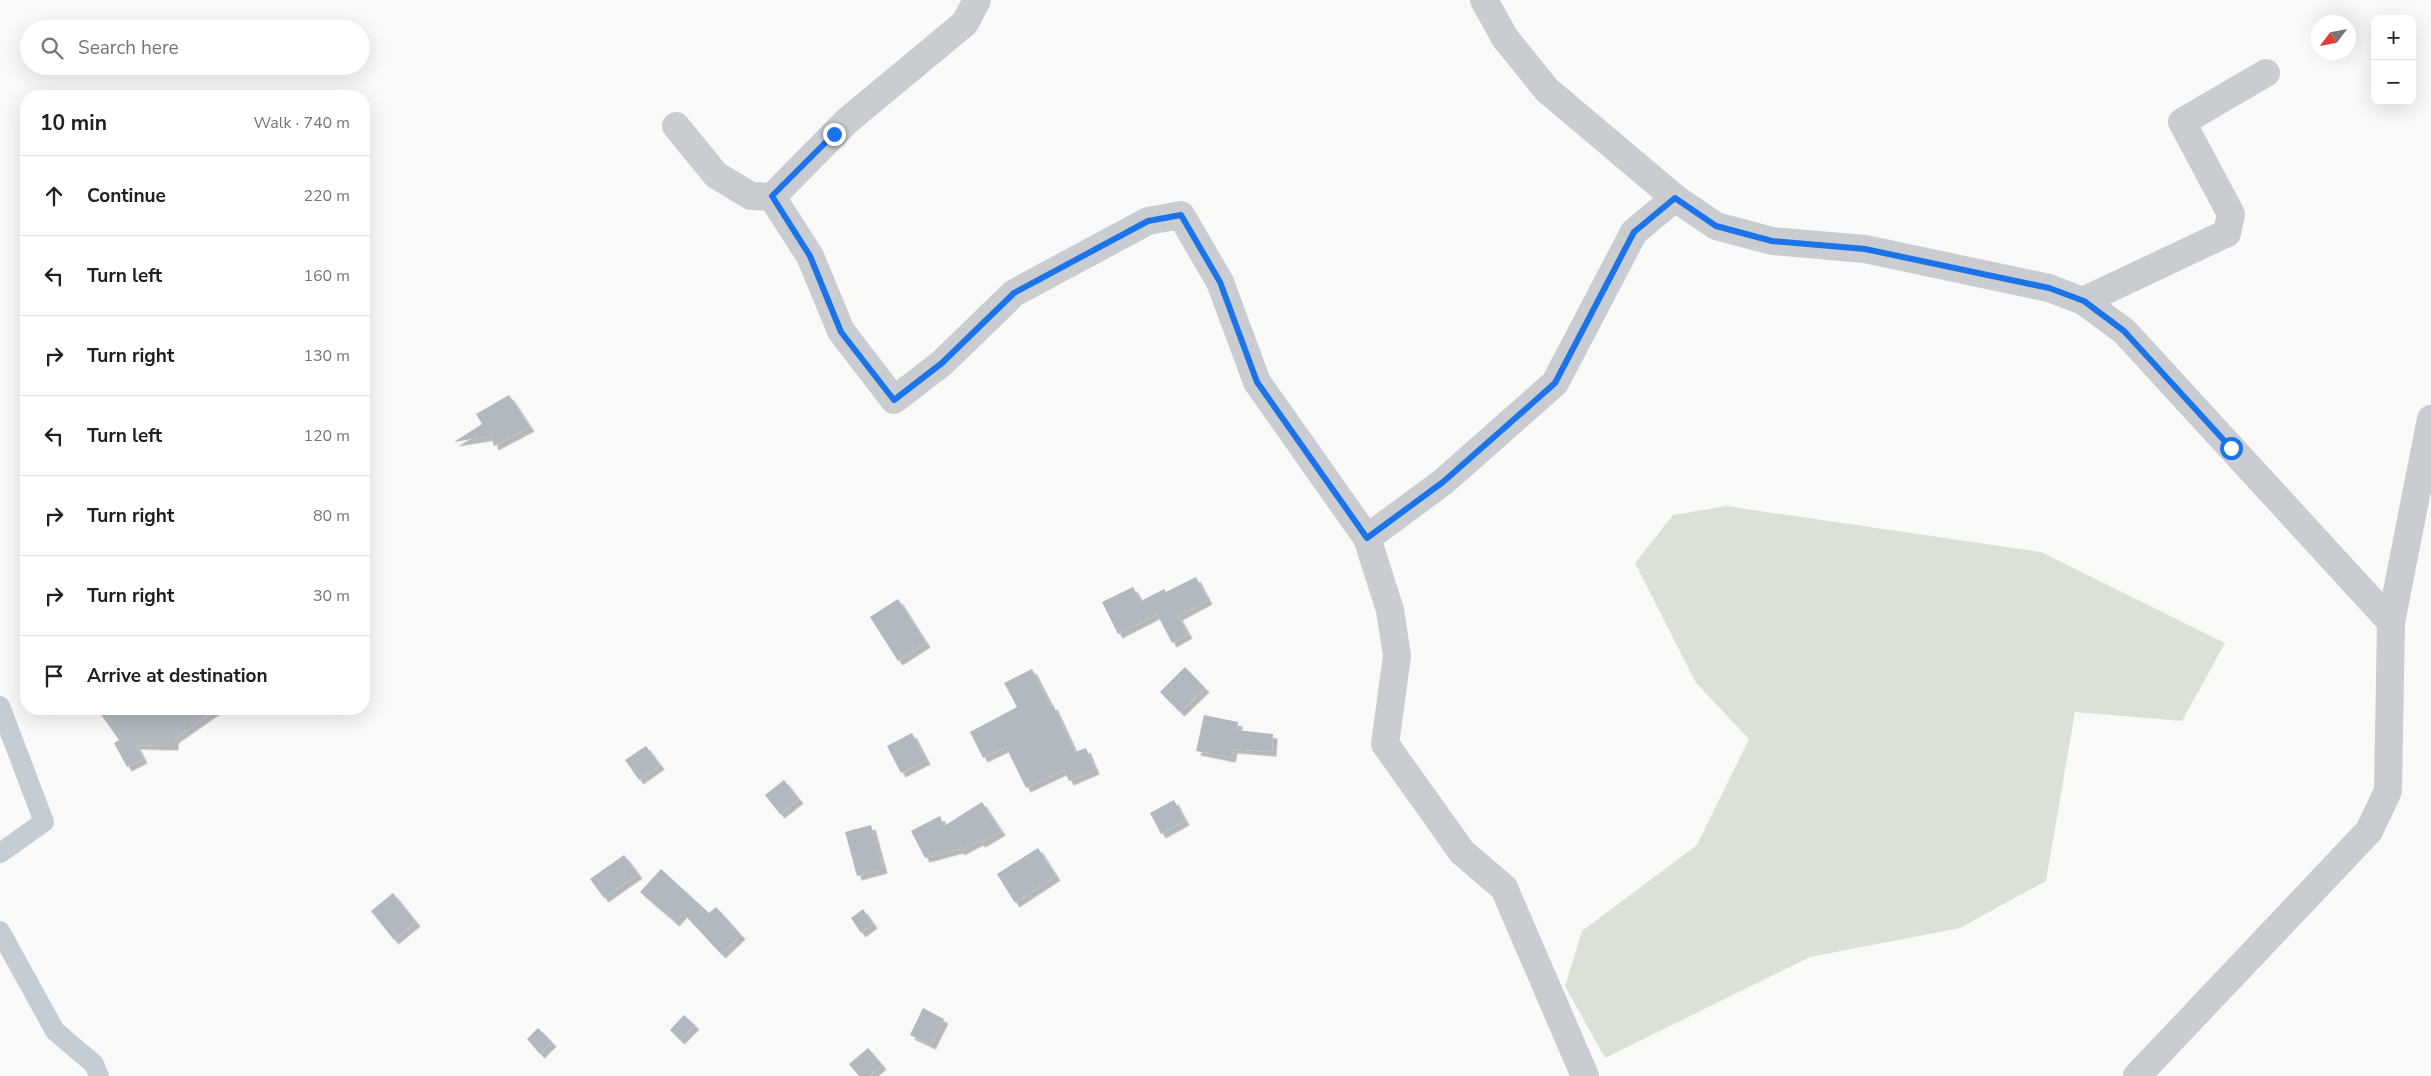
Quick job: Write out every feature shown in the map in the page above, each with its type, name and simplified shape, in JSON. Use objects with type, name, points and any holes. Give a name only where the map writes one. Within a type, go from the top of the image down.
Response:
[{"type":"street","points":[[676,126],[716,175],[751,196],[772,196],[847,121],[965,23],[977,0]]},
{"type":"street","points":[[1484,0],[1505,38],[1548,90],[1675,198],[1716,226],[1772,241],[1865,249],[2049,288],[2084,301],[2124,331],[2391,622]]},
{"type":"street","points":[[2084,301],[2227,233],[2231,214],[2182,122],[2266,73]]},
{"type":"street","points":[[772,196],[810,256],[841,332],[894,400],[942,363],[1014,293],[1148,221],[1181,215],[1220,282],[1257,382],[1367,538],[1390,610],[1397,656],[1385,744],[1462,852],[1504,888],[1585,1076]]},
{"type":"street","points":[[1367,538],[1443,482],[1555,383],[1634,232],[1675,198]]},
{"type":"street","points":[[2137,1076],[2369,831],[2388,791],[2391,622],[2431,419]]},
{"type":"shaded area","points":[[1726,506],[2041,552],[2225,643],[2182,721],[2075,712],[2046,881],[1960,928],[1810,957],[1605,1058],[1565,986],[1582,931],[1697,845],[1749,739],[1696,683],[1635,563],[1673,515]]},
{"type":"building","points":[[509,395],[530,427],[494,446],[491,436],[454,442],[482,424],[476,414]]},
{"type":"building","points":[[1196,577],[1208,600],[1178,616],[1188,634],[1172,643],[1157,614],[1118,634],[1102,602],[1133,587],[1141,601],[1164,589],[1166,592]]},
{"type":"building","points":[[898,599],[926,643],[898,661],[870,617]]},
{"type":"building","points":[[1185,667],[1205,688],[1180,712],[1160,692]]},
{"type":"building","points":[[1032,669],[1051,706],[1053,705],[1075,752],[1086,748],[1095,770],[1069,781],[1064,770],[1026,788],[1006,747],[983,758],[970,732],[1017,707],[1004,683]]},
{"type":"building","points":[[101,715],[208,715],[174,739],[174,746],[136,745],[143,759],[127,767],[114,743],[119,740]]},
{"type":"building","points":[[1204,715],[1238,722],[1237,730],[1273,734],[1272,752],[1233,749],[1231,758],[1196,751]]},
{"type":"building","points":[[912,733],[926,760],[901,773],[887,746]]},
{"type":"building","points":[[646,746],[660,765],[639,780],[625,760]]},
{"type":"building","points":[[784,780],[799,799],[780,814],[765,795]]},
{"type":"building","points":[[1174,800],[1185,821],[1161,834],[1150,813]]},
{"type":"building","points":[[982,802],[1001,831],[981,843],[979,841],[960,851],[959,849],[925,858],[911,831],[940,816],[944,826]]},
{"type":"building","points":[[871,825],[883,869],[857,876],[845,832]]},
{"type":"building","points":[[1038,848],[1056,876],[1015,903],[997,874]]},
{"type":"building","points":[[624,855],[638,874],[604,898],[590,879]]},
{"type":"building","points":[[661,869],[709,913],[716,907],[741,935],[721,954],[683,913],[675,922],[640,892]]},
{"type":"building","points":[[393,893],[416,922],[394,940],[371,911]]},
{"type":"building","points":[[863,909],[873,924],[861,933],[851,918]]},
{"type":"building","points":[[923,1008],[944,1019],[931,1045],[910,1035]]},
{"type":"building","points":[[684,1015],[695,1025],[680,1040],[670,1030]]},
{"type":"building","points":[[538,1028],[552,1042],[540,1054],[527,1039]]},
{"type":"building","points":[[868,1048],[882,1065],[869,1076],[859,1076],[849,1064]]},
{"type":"waterway","points":[[0,706],[44,822],[0,853]]},
{"type":"waterway","points":[[0,931],[55,1031],[94,1064],[99,1076]]},
{"type":"route","points":[[834,134],[772,196],[810,256],[841,332],[894,400],[942,363],[1014,293],[1148,221],[1181,215],[1220,282],[1257,382],[1367,538],[1443,482],[1555,383],[1634,232],[1675,198],[1716,226],[1772,241],[1865,249],[2049,288],[2084,301],[2124,331],[2231,448]]}]
